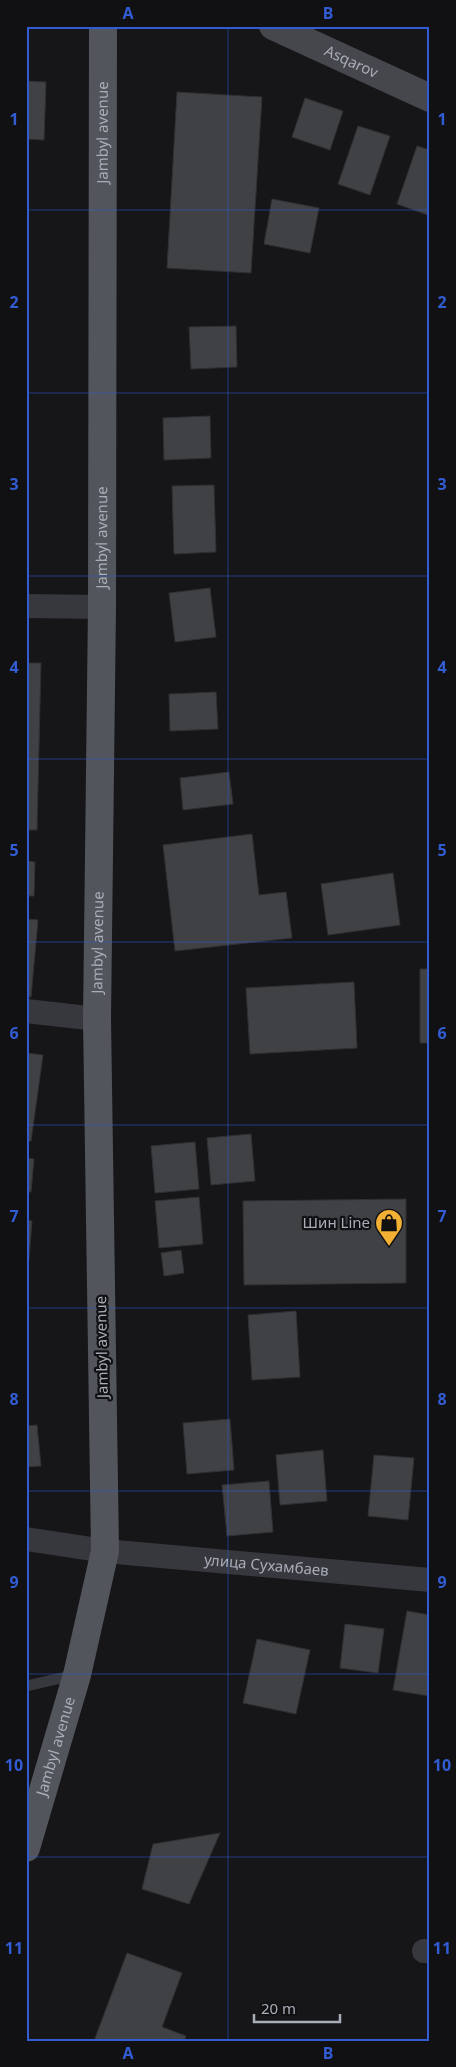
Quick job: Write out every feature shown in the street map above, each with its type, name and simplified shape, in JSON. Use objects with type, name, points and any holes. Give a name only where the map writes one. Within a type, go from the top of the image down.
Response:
[{"type":"main road","name":"Jambyl avenue","points":[[26,1848],[77,1675],[105,1550],[97,1019],[102,607],[103,26]]},
{"type":"main road","name":"Asqarov","points":[[273,26],[430,98]]},
{"type":"street","points":[[26,606],[102,607]]},
{"type":"street","points":[[26,1011],[97,1019]]},
{"type":"street","name":"улица Сухамбаев","points":[[26,1539],[105,1550],[430,1580]]},
{"type":"lane","points":[[26,1686],[77,1675]]},
{"type":"building","points":[[26,81],[46,82],[44,140],[26,139]]},
{"type":"building","points":[[177,92],[262,97],[251,273],[167,268]]},
{"type":"building","points":[[305,98],[343,111],[330,150],[292,137]]},
{"type":"building","points":[[358,126],[390,136],[370,195],[338,184]]},
{"type":"building","points":[[417,146],[430,150],[428,215],[397,204]]},
{"type":"building","points":[[272,199],[319,208],[310,253],[264,244]]},
{"type":"building","points":[[236,326],[237,367],[191,369],[189,327]]},
{"type":"building","points":[[210,416],[211,458],[164,460],[163,418]]},
{"type":"building","points":[[214,485],[216,552],[174,554],[172,486]]},
{"type":"building","points":[[210,588],[216,637],[175,642],[169,593]]},
{"type":"building","points":[[26,663],[41,663],[37,830],[26,830]]},
{"type":"building","points":[[216,692],[218,729],[170,731],[169,694]]},
{"type":"building","points":[[229,772],[233,804],[183,810],[180,778]]},
{"type":"building","points":[[252,834],[259,895],[286,892],[292,938],[175,951],[163,845]]},
{"type":"building","points":[[26,861],[35,862],[34,896],[26,896]]},
{"type":"building","points":[[393,873],[400,925],[328,935],[321,884]]},
{"type":"building","points":[[26,919],[38,920],[31,997],[26,997]]},
{"type":"building","points":[[420,969],[430,969],[430,1043],[420,1043]]},
{"type":"building","points":[[354,982],[357,1048],[250,1054],[246,988]]},
{"type":"building","points":[[26,1053],[43,1055],[31,1141],[26,1141]]},
{"type":"building","points":[[251,1134],[255,1181],[211,1185],[207,1138]]},
{"type":"building","points":[[195,1142],[199,1189],[155,1193],[151,1146]]},
{"type":"building","points":[[26,1158],[34,1159],[31,1192],[26,1192]]},
{"type":"building","points":[[199,1197],[203,1244],[159,1248],[155,1201]]},
{"type":"building","points":[[406,1199],[406,1283],[244,1285],[243,1201]]},
{"type":"building","points":[[26,1220],[32,1221],[29,1259],[26,1259]]},
{"type":"building","points":[[181,1250],[184,1273],[164,1276],[161,1253]]},
{"type":"building","points":[[296,1311],[300,1377],[252,1380],[248,1315]]},
{"type":"building","points":[[230,1419],[234,1470],[187,1474],[183,1423]]},
{"type":"building","points":[[37,1425],[41,1466],[26,1467],[26,1426]]},
{"type":"building","points":[[323,1450],[327,1501],[280,1505],[276,1455]]},
{"type":"building","points":[[374,1455],[414,1458],[408,1520],[368,1516]]},
{"type":"building","points":[[269,1481],[273,1532],[227,1536],[222,1485]]},
{"type":"building","points":[[407,1611],[430,1615],[429,1696],[393,1690]]},
{"type":"building","points":[[345,1624],[384,1629],[378,1673],[340,1668]]},
{"type":"building","points":[[257,1639],[310,1650],[296,1714],[243,1703]]},
{"type":"building","points":[[220,1833],[189,1904],[142,1889],[153,1844]]},
{"type":"building","points":[[127,1953],[182,1973],[162,2027],[186,2036],[184,2041],[94,2041]]},
{"type":"place","name":"Шин Line","points":[[389,1247]]}]
